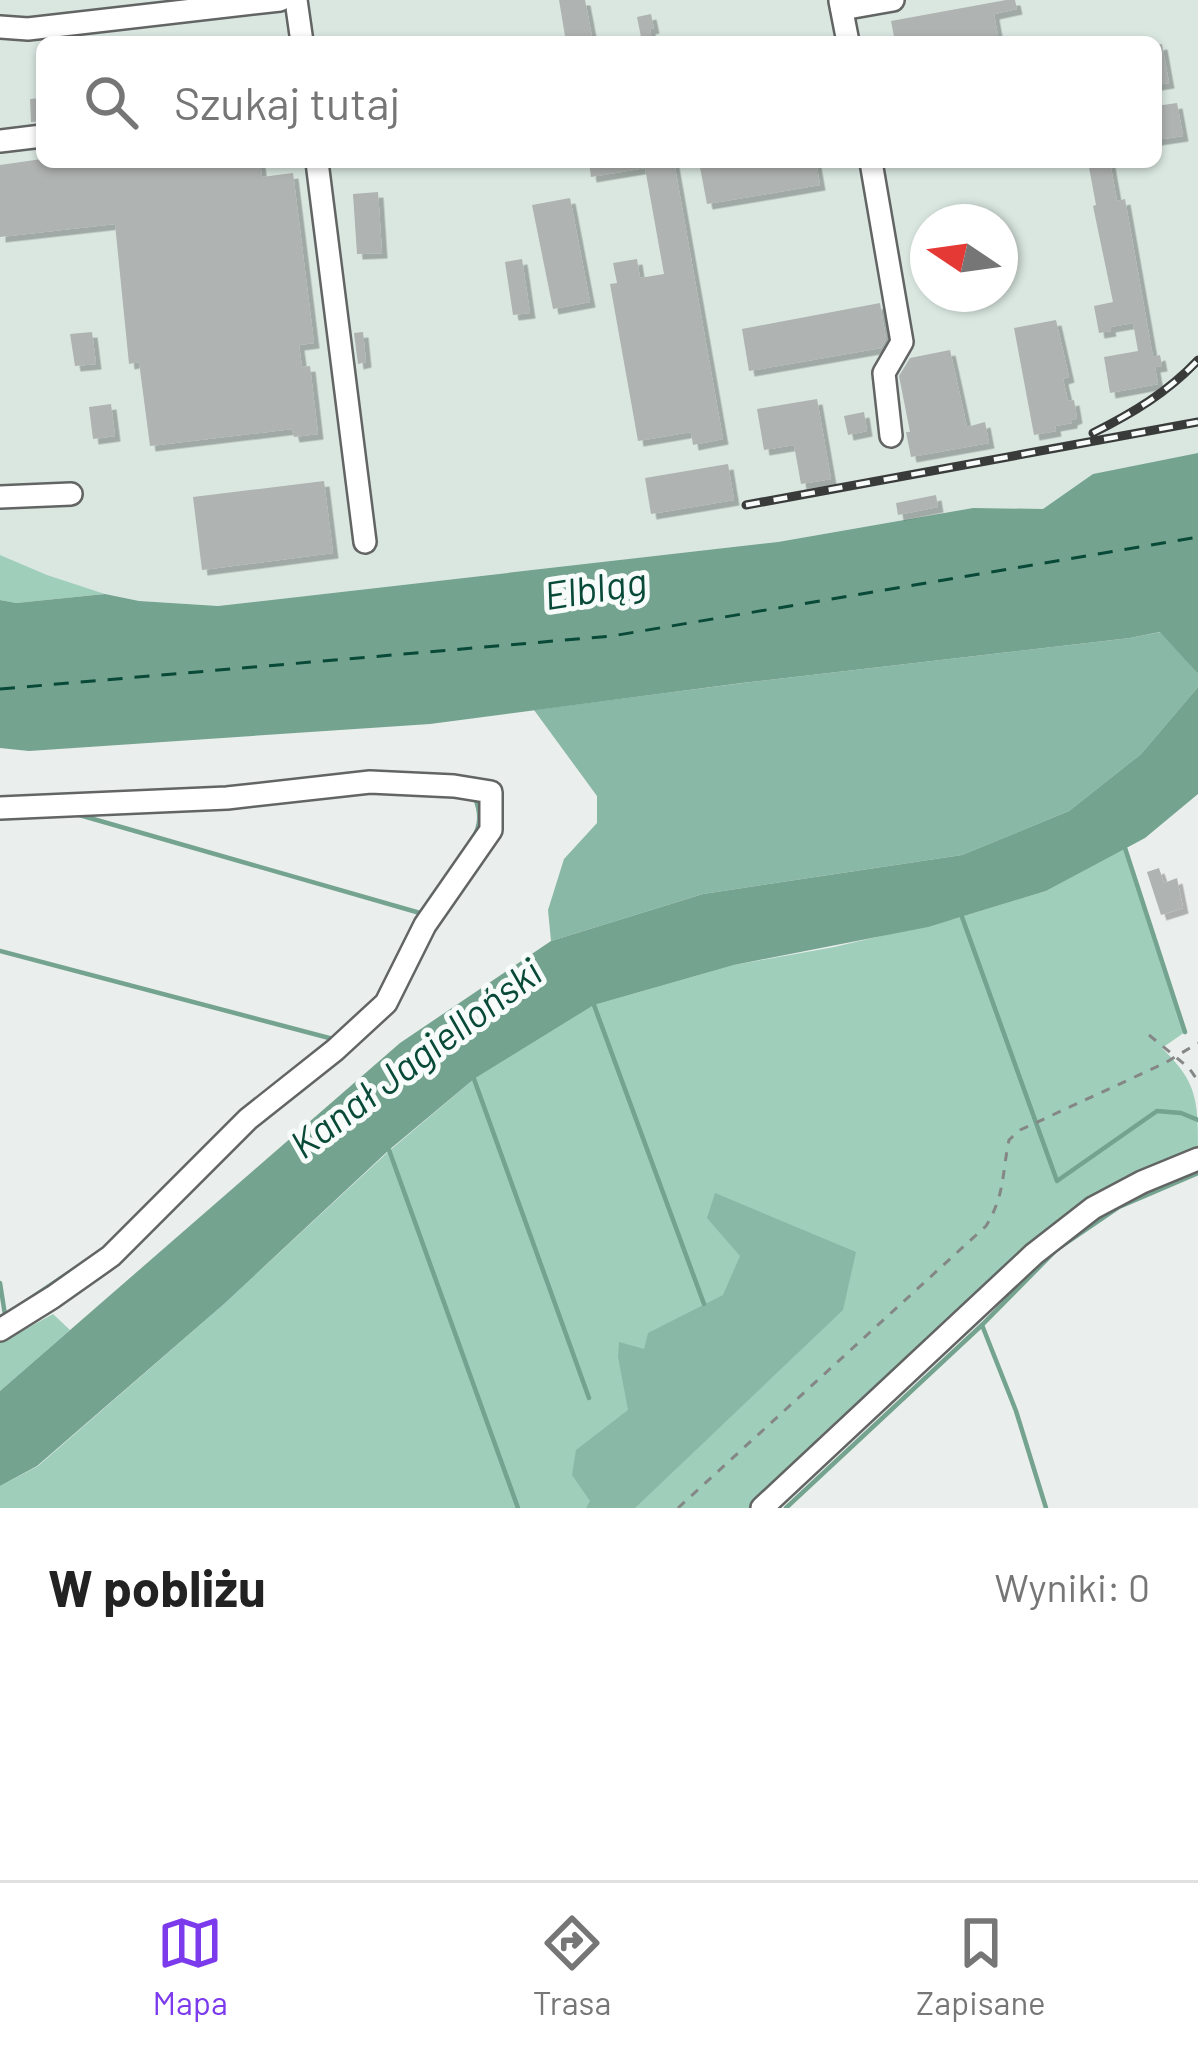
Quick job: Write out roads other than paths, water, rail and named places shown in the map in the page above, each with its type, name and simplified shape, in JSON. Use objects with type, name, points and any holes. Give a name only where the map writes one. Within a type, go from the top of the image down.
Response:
[{"type":"street","points":[[0,27],[28,28],[110,10],[280,0]]},
{"type":"street","points":[[296,0],[301,36]]},
{"type":"street","points":[[847,36],[841,5],[893,0]]},
{"type":"street","points":[[0,141],[36,137]]},
{"type":"street","points":[[318,168],[365,542]]},
{"type":"street","points":[[873,168],[902,342],[884,373],[891,436]]},
{"type":"street","points":[[0,497],[71,494]]},
{"type":"street","points":[[0,808],[227,798],[370,782],[491,792],[491,830],[425,925],[386,1003],[248,1119],[111,1256],[0,1330]]},
{"type":"street","points":[[762,1508],[1034,1254],[1093,1208],[1198,1159]]},
{"type":"water","name":"Elbląg","points":[[1198,453],[1198,674],[1160,632],[430,724],[29,751],[0,748],[0,600],[16,603],[105,594],[218,606],[778,542],[973,508],[1043,509],[1093,474]]},
{"type":"water","name":"Kanał Jagielloński","points":[[1198,687],[1198,794],[1145,838],[1046,891],[928,927],[734,965],[594,1005],[474,1079],[37,1466],[0,1486],[0,1391],[400,1043],[551,941],[703,894],[962,855],[1069,811],[1141,754]]},
{"type":"waterway","points":[[473,838],[479,819],[475,798]]},
{"type":"waterway","points":[[76,814],[420,913]]},
{"type":"waterway","points":[[1125,848],[1185,1032]]},
{"type":"waterway","points":[[962,917],[1057,1181],[1157,1111],[1198,1120]]},
{"type":"waterway","points":[[0,951],[333,1039]]},
{"type":"waterway","points":[[594,1005],[704,1304]]},
{"type":"waterway","points":[[474,1079],[589,1398]]},
{"type":"waterway","points":[[389,1150],[518,1508]]},
{"type":"waterway","points":[[786,1508],[1056,1250],[1119,1207],[1198,1173]]},
{"type":"waterway","points":[[10,1312],[85,1262]]},
{"type":"waterway","points":[[0,1283],[5,1315],[0,1317]]},
{"type":"waterway","points":[[982,1325],[1016,1411],[1046,1508]]},
{"type":"railway","points":[[1093,433],[1149,401],[1198,360]]},
{"type":"railway","points":[[746,505],[1198,422]]}]
